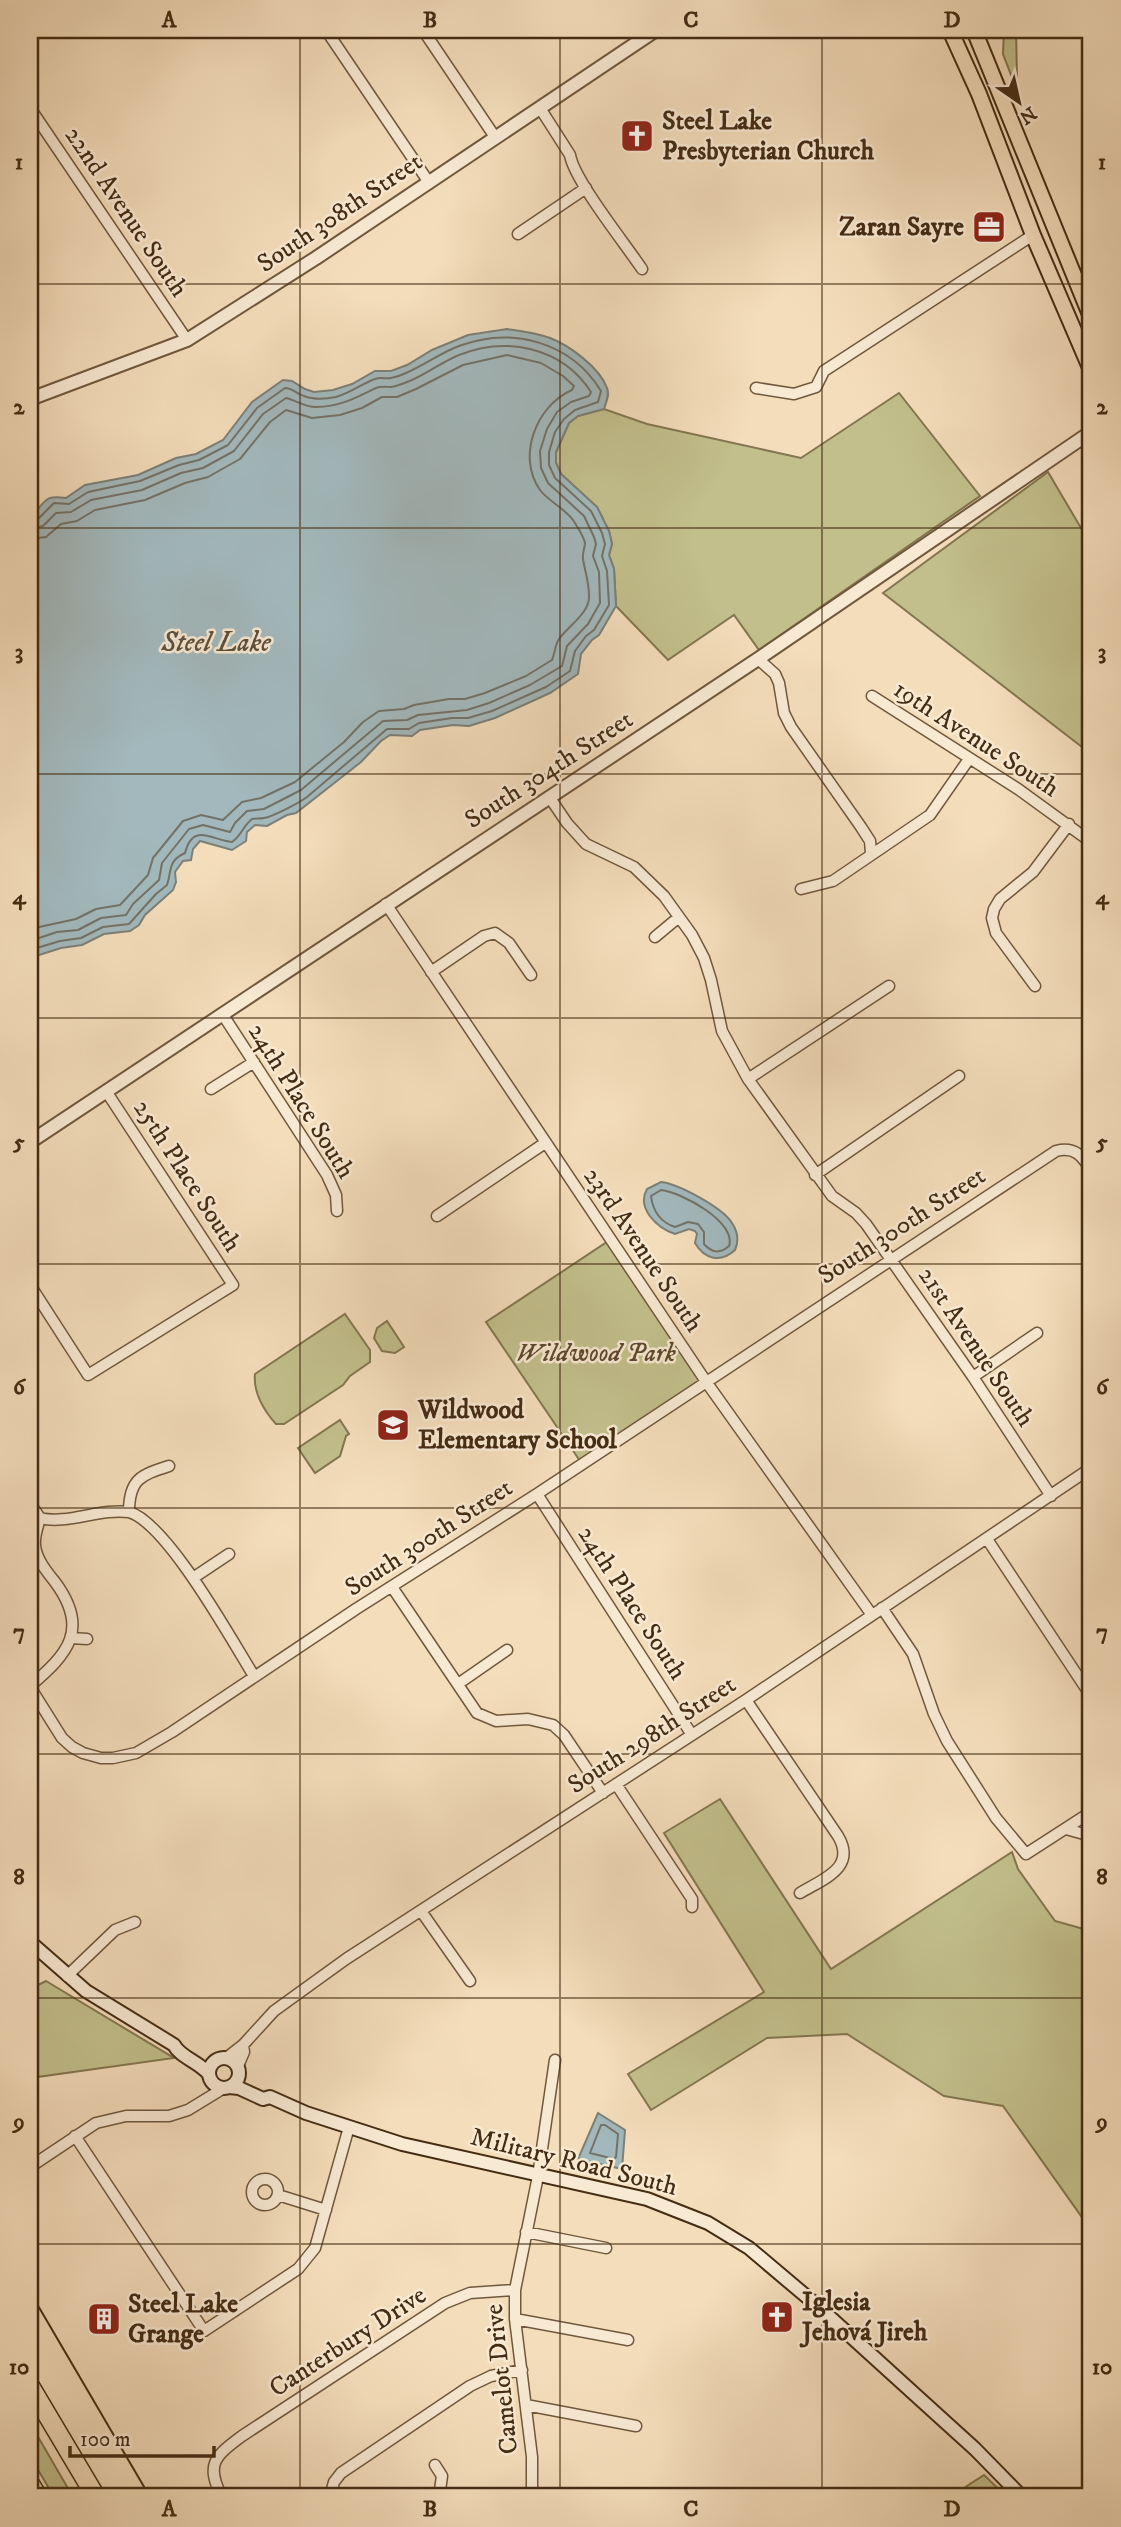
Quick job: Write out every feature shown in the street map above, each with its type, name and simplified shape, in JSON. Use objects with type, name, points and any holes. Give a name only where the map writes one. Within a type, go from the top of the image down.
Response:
[{"type":"highway","points":[[30,2386],[96,2497]]},
{"type":"highway","points":[[30,2484],[38,2497]]},
{"type":"main road","points":[[950,30],[979,94],[1033,235],[1091,370]]},
{"type":"main road","points":[[974,30],[1091,317]]},
{"type":"street","points":[[326,30],[428,181]]},
{"type":"street","points":[[423,30],[495,138]]},
{"type":"street","name":"South 308th Street","points":[[30,399],[187,340],[316,258],[656,30]]},
{"type":"street","name":"22nd Avenue South","points":[[30,108],[187,340]]},
{"type":"street","points":[[540,108],[570,155],[572,164],[586,188],[642,269]]},
{"type":"street","points":[[518,234],[586,188]]},
{"type":"street","points":[[756,388],[794,394],[816,387],[824,371],[1033,235]]},
{"type":"street","name":"South 304th Street","points":[[30,1142],[758,659],[1091,432]]},
{"type":"street","points":[[758,659],[775,674],[784,713],[791,727],[870,841],[871,853]]},
{"type":"street","name":"19th Avenue South","points":[[872,696],[1069,824],[1091,842]]},
{"type":"street","points":[[801,889],[832,881],[929,816],[969,759]]},
{"type":"street","name":"21st Avenue South","points":[[550,798],[586,844],[626,862],[642,874],[679,917],[704,958],[712,980],[722,1031],[748,1079],[815,1175],[832,1196],[856,1213],[890,1259],[973,1377],[1051,1496]]},
{"type":"street","points":[[1035,986],[996,933],[992,918],[1000,899],[1033,872],[1069,824]]},
{"type":"street","name":"23rd Avenue South","points":[[386,904],[707,1383],[872,1615]]},
{"type":"street","points":[[655,937],[679,917]]},
{"type":"street","points":[[431,972],[484,936],[495,933],[509,943],[531,975]]},
{"type":"street","points":[[748,1079],[889,986]]},
{"type":"street","name":"24th Place South","points":[[223,1015],[329,1179],[337,1200],[337,1211]]},
{"type":"street","points":[[211,1088],[254,1062]]},
{"type":"street","points":[[815,1175],[959,1076]]},
{"type":"street","name":"25th Place South","points":[[30,1285],[88,1375],[233,1285],[106,1091]]},
{"type":"street","points":[[437,1216],[545,1143]]},
{"type":"street","name":"South 300th Street","points":[[30,1686],[62,1738],[83,1753],[113,1758],[136,1753],[707,1383],[1056,1151],[1072,1149],[1079,1153],[1091,1170]]},
{"type":"street","points":[[973,1377],[1037,1334]]},
{"type":"street","points":[[129,1512],[133,1485],[147,1473],[169,1466]]},
{"type":"street","name":"South 298th Street","points":[[222,2059],[243,2045],[265,2020],[290,1999],[746,1700],[1091,1468]]},
{"type":"street","name":"24th Place South","points":[[537,1494],[692,1735]]},
{"type":"street","points":[[30,1503],[40,1518],[35,1545],[39,1558],[69,1606],[73,1622],[71,1638],[56,1665],[30,1686]]},
{"type":"street","points":[[40,1518],[51,1520],[101,1512],[129,1512],[153,1526],[193,1578],[254,1676]]},
{"type":"street","points":[[988,1539],[1091,1696]]},
{"type":"street","points":[[193,1578],[229,1554]]},
{"type":"street","points":[[392,1587],[477,1713],[496,1721],[528,1719],[553,1725],[564,1735],[603,1793]]},
{"type":"street","points":[[883,1608],[913,1654],[934,1714],[947,1741],[996,1818],[1026,1854],[1091,1812]]},
{"type":"street","points":[[71,1638],[87,1639]]},
{"type":"street","points":[[458,1684],[507,1650]]},
{"type":"street","points":[[746,1700],[844,1847],[845,1856],[838,1868],[800,1893]]},
{"type":"street","points":[[616,1784],[692,1899],[692,1907]]},
{"type":"street","points":[[1066,1829],[1091,1836]]},
{"type":"street","points":[[421,1911],[470,1981]]},
{"type":"street","points":[[67,1976],[110,1934],[135,1922]]},
{"type":"street","points":[[30,1942],[67,1976],[107,2006],[174,2045],[182,2045],[209,2058],[230,2059],[238,2068],[238,2080],[188,2110],[169,2116],[126,2116],[104,2120],[30,2167]]},
{"type":"street","points":[[174,2045],[177,2052],[196,2061],[217,2086],[226,2088]]},
{"type":"street","name":"South 298th Street","points":[[238,2068],[244,2052],[243,2045]]},
{"type":"street","points":[[206,2099],[212,2065],[222,2059]]},
{"type":"street","name":"Camelot Drive","points":[[532,2495],[532,2456],[514,2290],[538,2176],[555,2060]]},
{"type":"street","name":"Military Road South","points":[[238,2068],[249,2083],[267,2092],[270,2097],[306,2113],[402,2144],[665,2205],[708,2223],[738,2241],[785,2278],[975,2449],[1022,2497]]},
{"type":"street","name":"Military Road South","points":[[226,2088],[239,2088],[263,2099],[270,2097]]},
{"type":"street","points":[[75,2136],[204,2330],[298,2269],[315,2248],[349,2127]]},
{"type":"street","points":[[278,2195],[326,2210]]},
{"type":"street","points":[[526,2232],[606,2248]]},
{"type":"street","name":"Canterbury Drive","points":[[222,2497],[214,2478],[213,2465],[221,2453],[243,2436],[445,2303],[470,2293],[514,2290]]},
{"type":"street","points":[[516,2319],[628,2340]]},
{"type":"street","points":[[330,2497],[334,2482],[341,2473],[448,2400],[484,2379],[522,2370]]},
{"type":"street","points":[[526,2405],[636,2426]]},
{"type":"street","points":[[435,2465],[442,2476],[439,2497]]},
{"type":"street","points":[[532,2495],[565,2497]]},
{"type":"green space","points":[[1004,30],[1016,31],[1017,76],[1013,80],[1003,54]]},
{"type":"green space","points":[[899,393],[980,496],[759,650],[734,615],[668,660],[616,606],[614,569],[609,555],[612,544],[609,531],[597,507],[561,474],[556,463],[556,452],[569,423],[578,416],[604,409],[647,424],[801,458]]},
{"type":"green space","points":[[1048,472],[1091,545],[1091,754],[883,593]]},
{"type":"green space","name":"Wildwood Park","points":[[610,1240],[707,1383],[582,1464],[486,1322]]},
{"type":"green space","points":[[345,1314],[370,1350],[370,1362],[350,1376],[343,1385],[284,1424],[276,1424],[260,1401],[255,1374]]},
{"type":"green space","points":[[387,1321],[404,1347],[395,1353],[382,1351],[374,1338],[377,1328]]},
{"type":"green space","points":[[340,1420],[349,1434],[340,1456],[315,1473],[298,1448]]},
{"type":"green space","points":[[720,1799],[831,1969],[1012,1852],[1018,1869],[1055,1921],[1091,1931],[1091,2230],[1003,2106],[944,2096],[847,2034],[767,2038],[651,2110],[628,2074],[764,1992],[664,1833]]},
{"type":"green space","points":[[46,1981],[174,2058],[30,2078],[30,1989]]},
{"type":"green space","points":[[30,2423],[73,2497],[54,2497],[30,2456]]},
{"type":"green space","points":[[984,2475],[1007,2497],[950,2497]]},
{"type":"water","name":"Steel Lake","points":[[507,329],[529,332],[558,341],[591,365],[608,391],[604,409],[578,416],[569,423],[556,452],[556,463],[561,474],[597,507],[609,531],[612,544],[609,555],[614,569],[616,606],[599,635],[581,654],[578,674],[550,693],[495,718],[469,726],[453,725],[420,730],[412,736],[390,735],[361,762],[296,813],[267,826],[255,825],[247,832],[246,841],[232,850],[200,841],[193,849],[191,860],[183,861],[175,872],[173,890],[130,931],[104,934],[82,945],[61,948],[30,958],[30,512],[34,513],[50,498],[66,498],[85,485],[138,475],[176,458],[196,454],[223,440],[252,402],[283,380],[292,381],[314,392],[333,390],[352,384],[375,371],[391,371],[407,365],[432,350],[468,335]]},
{"type":"water","points":[[661,1182],[700,1198],[727,1217],[737,1233],[735,1250],[724,1257],[708,1256],[695,1243],[695,1231],[689,1229],[675,1234],[655,1222],[646,1210],[644,1196],[647,1189]]},
{"type":"water","points":[[598,2113],[625,2130],[622,2169],[578,2159]]},
{"type":"tram line","points":[[30,2292],[150,2497]]},
{"type":"place","name":"Steel Lake Presbyterian Church","points":[[637,136]]},
{"type":"place","name":"Zaran Sayre","points":[[989,227]]},
{"type":"place","name":"Wildwood Elementary School","points":[[393,1425]]},
{"type":"place","name":"Iglesia Jehová Jireh","points":[[777,2317]]},
{"type":"place","name":"Steel Lake Grange","points":[[104,2319]]}]
